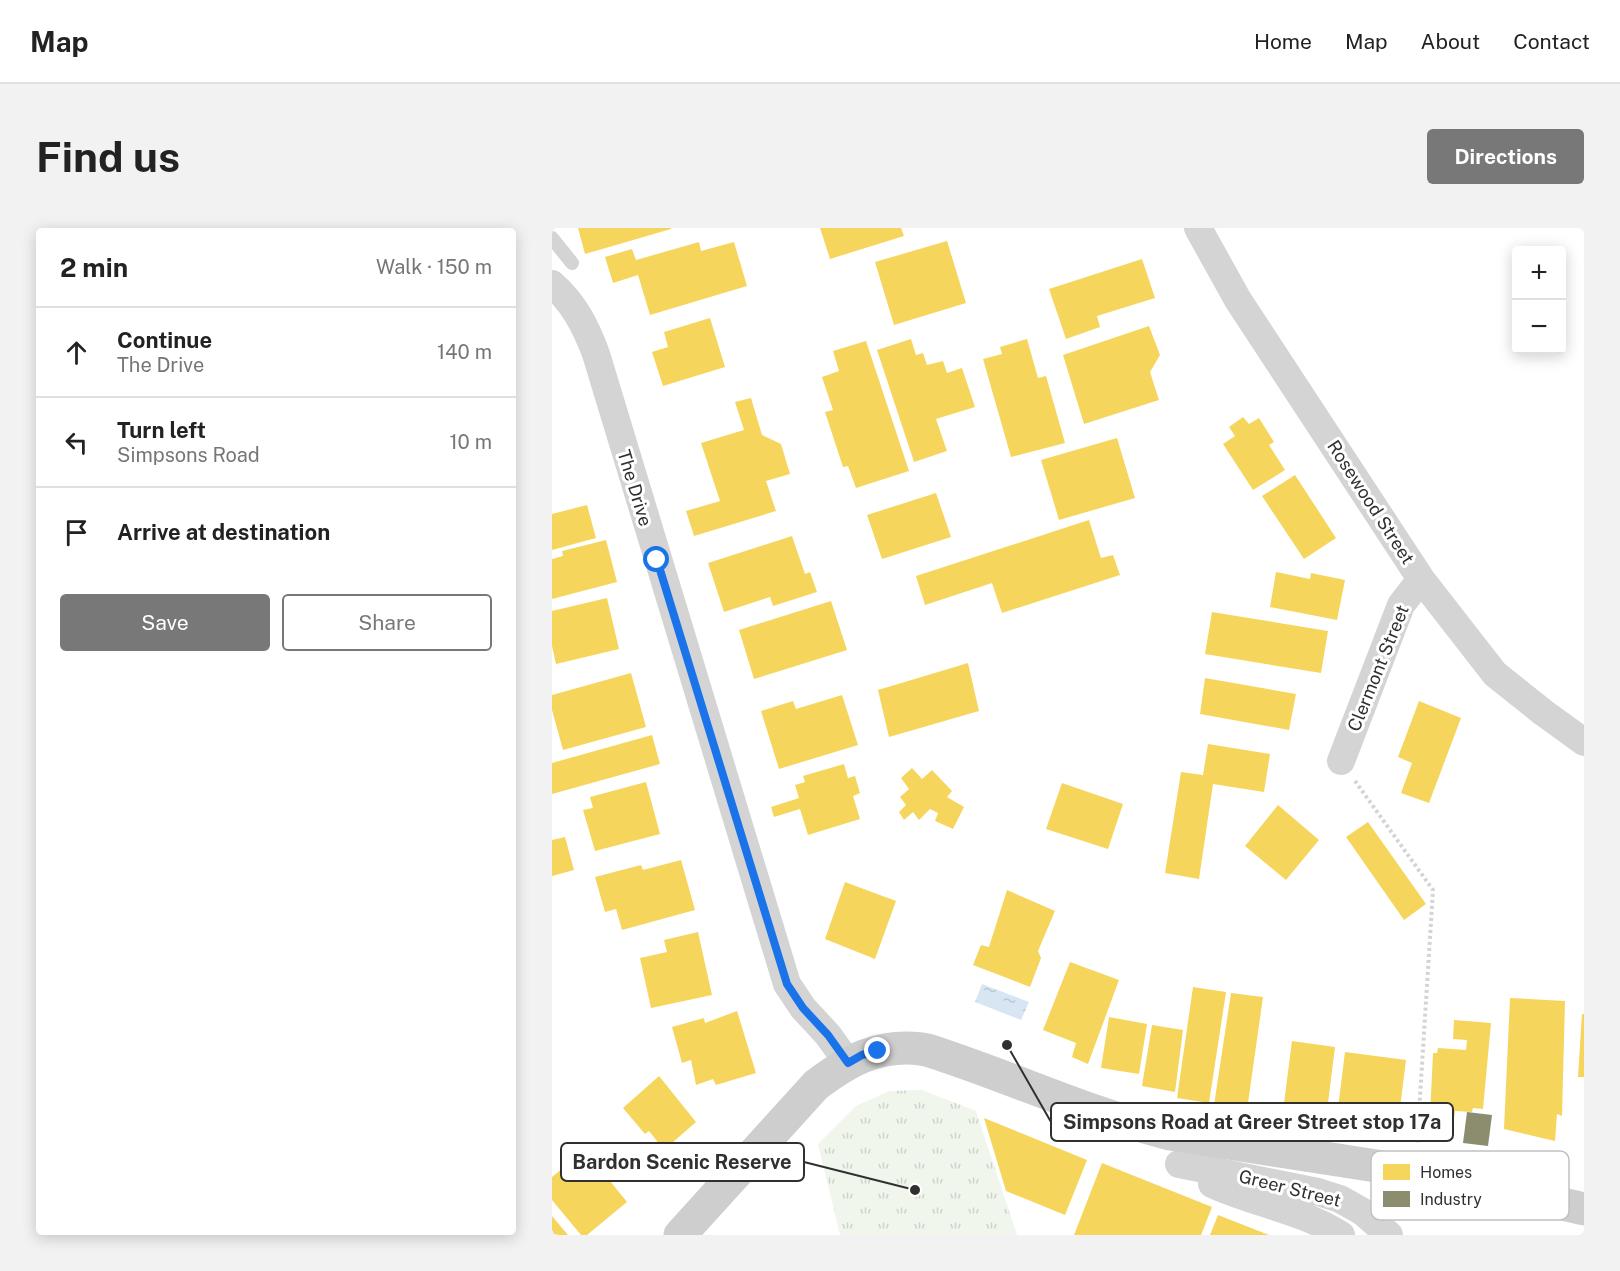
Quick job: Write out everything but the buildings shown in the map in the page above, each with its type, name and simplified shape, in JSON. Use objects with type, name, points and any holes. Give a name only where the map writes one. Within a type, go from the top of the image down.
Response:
[{"type":"main road","points":[[680,1235],[809,1093],[834,1072],[862,1055],[897,1048],[923,1049],[957,1060],[1138,1126],[1175,1149],[1371,1169]]},
{"type":"main road","points":[[1569,1206],[1584,1209]]},
{"type":"street","name":"Rosewood Street","points":[[1198,228],[1238,300],[1421,579],[1495,674],[1584,742]]},
{"type":"street","name":"The Drive","points":[[552,284],[566,298],[580,318],[596,354],[787,984],[803,1008],[828,1035],[848,1063]]},
{"type":"street","name":"Clermont Street","points":[[1341,761],[1401,604],[1421,579]]},
{"type":"street","name":"Greer Street","points":[[1175,1149],[1191,1173],[1221,1188],[1314,1221],[1341,1235]]},
{"type":"street","name":"Greer Street","points":[[1175,1149],[1340,1199],[1371,1219]]},
{"type":"street","name":"Greer Street","points":[[1372,1220],[1389,1235]]},
{"type":"lane","points":[[552,238],[572,263]]},
{"type":"path","points":[[1341,761],[1433,890],[1417,1145]]},
{"type":"green space","points":[[922,1090],[976,1111],[1017,1235],[840,1235],[818,1144],[856,1106],[889,1091]]},
{"type":"water","points":[[982,984],[1029,1002],[1021,1020],[975,1002]]},
{"type":"place","name":"Simpsons Road at Greer Street stop 17a","points":[[1007,1045]]},
{"type":"place","name":"Bardon Scenic Reserve","points":[[915,1190]]},
{"type":"route","points":[[657,560],[787,984],[803,1008],[819,1024],[848,1063],[862,1055],[878,1051]]}]
